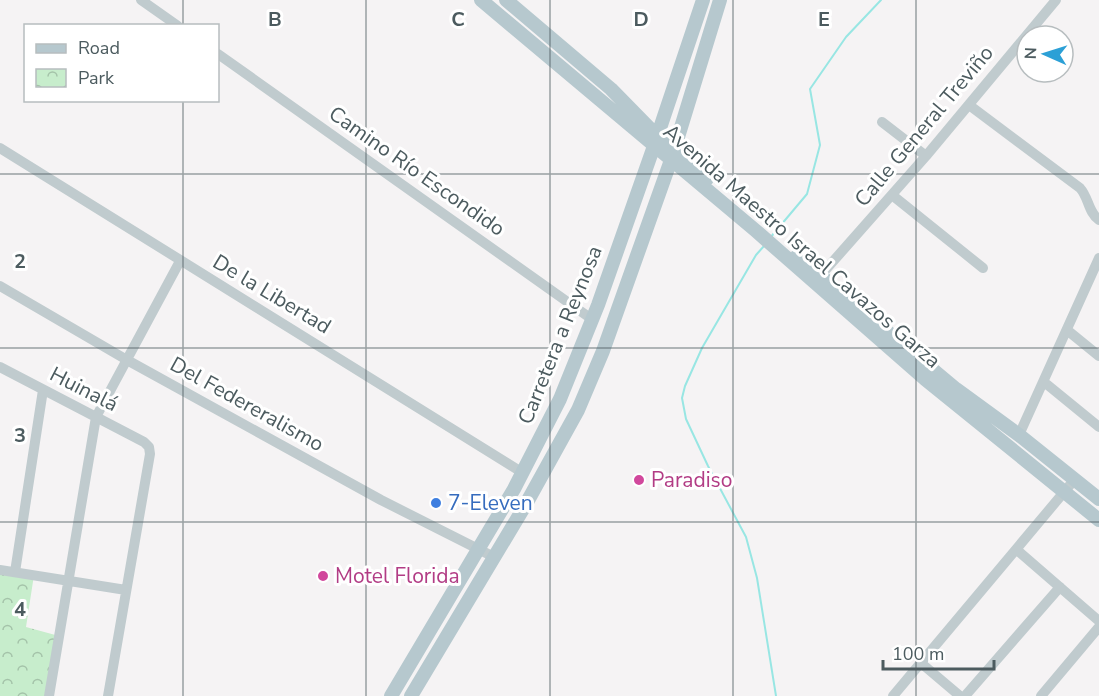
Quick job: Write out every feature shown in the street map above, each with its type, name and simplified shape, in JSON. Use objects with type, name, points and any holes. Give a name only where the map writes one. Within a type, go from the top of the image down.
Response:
[{"type":"main road","name":"Avenida Maestro Israel Cavazos Garza","points":[[481,0],[673,155],[758,227],[925,379],[1099,520]]},
{"type":"main road","name":"Avenida Maestro Israel Cavazos Garza","points":[[506,0],[611,89],[633,110],[656,141]]},
{"type":"main road","name":"Carretera a Reynosa","points":[[391,696],[523,473],[560,399],[593,320],[703,0]]},
{"type":"main road","name":"Carretera a Reynosa","points":[[411,696],[575,417],[603,351],[673,155],[720,0]]},
{"type":"main road","points":[[712,22],[721,18],[729,0]]},
{"type":"main road","points":[[633,110],[642,114],[652,113],[661,107],[670,95]]},
{"type":"main road","points":[[603,351],[595,344],[595,336],[637,210],[639,189]]},
{"type":"main road","name":"Avenida Maestro Israel Cavazos Garza","points":[[780,247],[821,275],[956,389],[1019,435],[1099,499]]},
{"type":"street","points":[[141,0],[174,24]]},
{"type":"street","name":"Calle General Treviño","points":[[821,275],[926,156],[1056,0]]},
{"type":"street","name":"Camino Río Escondido","points":[[219,55],[593,320]]},
{"type":"street","points":[[969,105],[1080,188],[1086,194],[1092,213],[1099,220]]},
{"type":"street","points":[[882,122],[926,156]]},
{"type":"street","name":"De la Libertad","points":[[0,148],[523,473]]},
{"type":"street","points":[[892,195],[983,268]]},
{"type":"street","points":[[1019,435],[1099,258]]},
{"type":"street","points":[[49,696],[96,417],[180,261]]},
{"type":"street","points":[[1090,277],[1099,285]]},
{"type":"street","name":"Del Federeralismo","points":[[0,286],[127,360],[381,500],[494,558]]},
{"type":"street","points":[[1067,330],[1099,356]]},
{"type":"street","name":"Huinalá","points":[[0,367],[149,447],[150,454],[126,590]]},
{"type":"street","points":[[1044,382],[1099,427]]},
{"type":"street","points":[[15,572],[43,390]]},
{"type":"street","points":[[893,696],[1075,479]]},
{"type":"street","points":[[1017,550],[1099,621]]},
{"type":"street","points":[[0,570],[126,590],[108,696]]},
{"type":"street","points":[[965,696],[1060,587]]},
{"type":"street","points":[[1041,696],[1099,627]]},
{"type":"street","points":[[921,663],[960,696]]},
{"type":"green space","points":[[0,570],[34,575],[26,627],[59,636],[49,696],[0,696]]},
{"type":"waterway","points":[[770,238],[807,194],[820,145],[810,89],[846,37],[881,0]]},
{"type":"waterway","points":[[765,245],[756,255],[702,348],[682,398],[686,419],[746,537],[757,578],[776,696]]},
{"type":"place","name":"Paradiso","points":[[639,480]]},
{"type":"place","name":"7-Eleven","points":[[436,503]]},
{"type":"place","name":"Motel Florida","points":[[323,576]]}]
